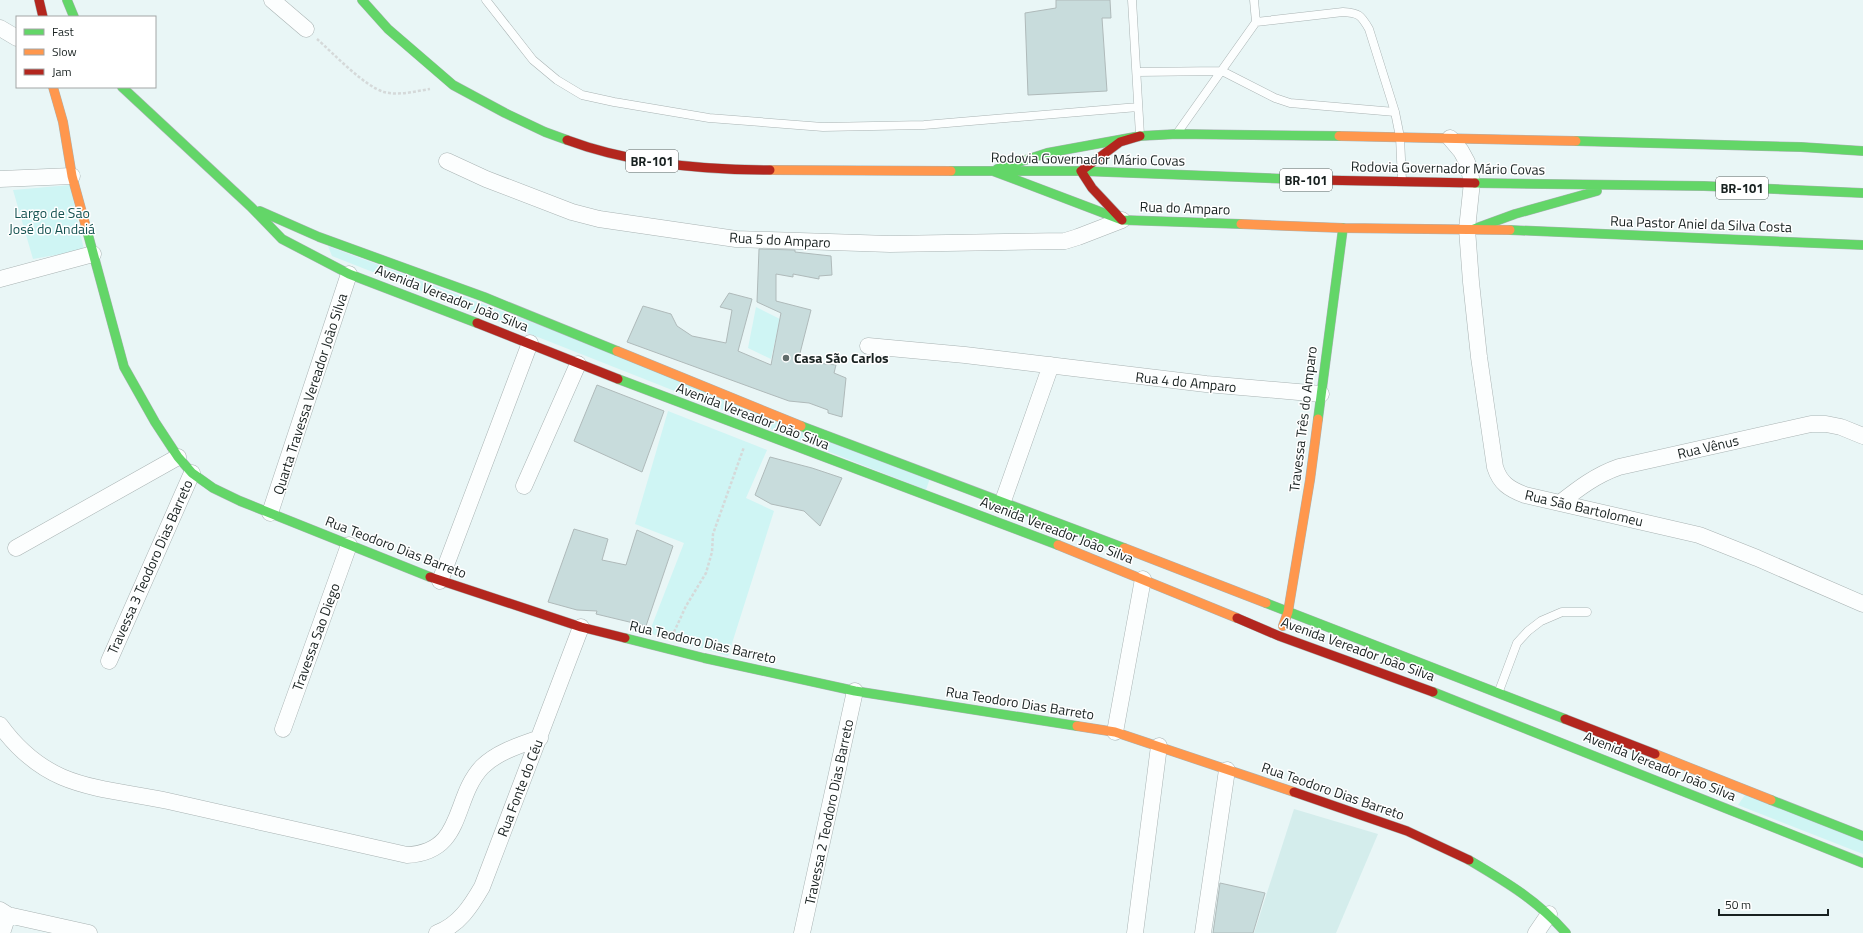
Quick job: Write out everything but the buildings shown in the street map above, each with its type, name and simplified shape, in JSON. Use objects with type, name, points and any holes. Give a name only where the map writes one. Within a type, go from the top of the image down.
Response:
[{"type":"main road","points":[[39,0],[43,16]]},
{"type":"main road","points":[[67,0],[74,16]]},
{"type":"main road","name":"Rodovia Governador Mário Covas","points":[[362,0],[388,29],[453,84],[505,113],[545,132],[588,148],[630,158],[735,170],[1081,171],[1331,181],[1621,184],[1863,193]]},
{"type":"main road","name":"Rua Teodoro Dias Barreto","points":[[53,88],[63,122],[72,176],[124,367],[149,411],[178,457],[192,473],[213,488],[270,513],[440,581],[581,627],[666,649],[855,691],[1116,732],[1159,746],[1407,831],[1465,858],[1512,885],[1550,914],[1566,933]]},
{"type":"main road","name":"Avenida Vereador João Silva","points":[[124,88],[282,238],[349,274],[530,342],[578,364],[750,430],[940,500],[1136,567],[1288,612],[1498,692],[1730,796],[1863,863]]},
{"type":"main road","name":"Rua Teodoro Dias Barreto","points":[[63,122],[66,94]]},
{"type":"main road","points":[[992,171],[1047,153],[1140,136],[1176,134],[1450,138],[1801,148],[1863,152]]},
{"type":"main road","points":[[1122,220],[1092,188],[1081,171],[1120,142],[1140,136]]},
{"type":"main road","name":"Rua do Amparo","points":[[992,171],[1122,220],[1343,228],[1471,229],[1538,232]]},
{"type":"main road","points":[[1471,229],[1515,214],[1621,184]]},
{"type":"main road","name":"Avenida Vereador João Silva","points":[[251,207],[319,237],[484,297],[786,420],[1003,501],[1279,636],[1730,796],[1863,836]]},
{"type":"main road","name":"Travessa Três do Amparo","points":[[1279,636],[1288,612],[1310,480],[1343,228]]},
{"type":"main road","name":"Rua Pastor Aniel da Silva Costa","points":[[1538,232],[1863,245]]},
{"type":"main road","points":[[940,500],[947,480]]},
{"type":"street","points":[[272,0],[306,29]]},
{"type":"street","points":[[0,28],[16,37]]},
{"type":"street","name":"Rua São Bartolomeu","points":[[1450,138],[1467,162],[1472,182],[1471,229],[1479,357],[1495,467],[1503,483],[1511,490],[1525,495],[1699,534],[1863,604]]},
{"type":"street","name":"Rua 5 do Amparo","points":[[447,161],[486,179],[572,212],[599,219],[736,239],[890,244],[1065,241],[1122,220]]},
{"type":"street","points":[[0,179],[72,176]]},
{"type":"street","points":[[0,279],[93,254]]},
{"type":"street","name":"Quarta Travessa Vereador João Silva","points":[[270,513],[349,274]]},
{"type":"street","points":[[440,581],[530,342]]},
{"type":"street","name":"Rua 4 do Amparo","points":[[868,346],[965,355],[1206,384],[1321,394]]},
{"type":"street","points":[[524,486],[578,364]]},
{"type":"street","points":[[1003,501],[1051,365]]},
{"type":"street","name":"Rua Vênus","points":[[1560,503],[1592,479],[1602,473],[1619,467],[1811,424],[1826,424],[1841,427],[1863,436]]},
{"type":"street","points":[[16,548],[178,457]]},
{"type":"street","name":"Travessa 3 Teodoro Dias Barreto","points":[[108,661],[192,473]]},
{"type":"street","name":"Travessa Sao Diego","points":[[283,729],[349,545]]},
{"type":"street","points":[[1116,732],[1136,567]]},
{"type":"street","name":"Rua Fonte do Céu","points":[[437,933],[461,918],[471,906],[482,887],[581,627]]},
{"type":"street","name":"Travessa 2 Teodoro Dias Barreto","points":[[802,933],[855,691]]},
{"type":"street","points":[[0,725],[10,739],[42,766],[79,784],[147,796],[407,855],[418,854],[427,850],[440,843],[450,835],[463,799],[481,768],[510,749],[540,738]]},
{"type":"street","points":[[1135,933],[1159,746]]},
{"type":"street","points":[[1203,933],[1226,770]]},
{"type":"street","points":[[2,933],[4,912],[89,933]]},
{"type":"street","points":[[1536,933],[1550,914]]},
{"type":"lane","points":[[486,0],[533,60],[556,80],[582,95],[709,118],[823,127],[924,125],[1138,107]]},
{"type":"lane","points":[[1132,0],[1140,136]]},
{"type":"lane","points":[[1176,134],[1256,22],[1254,0]]},
{"type":"lane","points":[[1256,22],[1343,12],[1354,12],[1362,17],[1369,29],[1395,112],[1400,137],[1402,181]]},
{"type":"lane","points":[[1137,72],[1222,71],[1276,98],[1290,103],[1395,112]]},
{"type":"lane","points":[[1498,692],[1517,643],[1528,631],[1541,621],[1562,612],[1587,612]]},
{"type":"path","points":[[306,29],[372,87],[386,93],[405,93],[453,84]]},
{"type":"path","points":[[666,649],[686,606],[706,573],[712,552],[714,534],[750,430]]},
{"type":"shaded area","points":[[1294,809],[1378,834],[1336,933],[1254,933]]},
{"type":"green space","name":"Largo de São José do Andaiá","points":[[70,185],[84,250],[33,259],[13,190]]},
{"type":"green space","points":[[328,246],[932,472],[926,490],[332,256]]},
{"type":"green space","points":[[756,307],[780,319],[771,359],[748,348]]},
{"type":"green space","points":[[668,411],[767,450],[746,498],[774,511],[728,656],[649,633],[684,543],[635,524]]},
{"type":"green space","points":[[1747,792],[1863,837],[1863,854],[1738,805]]},
{"type":"traffic: fast","points":[[67,0],[74,16]]},
{"type":"traffic: fast","points":[[362,0],[388,29],[453,85],[505,113],[545,132],[567,140]]},
{"type":"traffic: fast","points":[[123,88],[251,207],[282,239],[349,274],[477,323]]},
{"type":"traffic: fast","points":[[997,169],[1047,153],[1140,136],[1177,134],[1339,136]]},
{"type":"traffic: fast","points":[[1576,141],[1801,147],[1863,151]]},
{"type":"traffic: fast","points":[[951,171],[1081,171],[1316,180]]},
{"type":"traffic: fast","points":[[993,171],[1122,220],[1241,224]]},
{"type":"traffic: fast","points":[[1475,183],[1704,186],[1863,193]]},
{"type":"traffic: fast","points":[[1474,229],[1515,214],[1597,191]]},
{"type":"traffic: fast","points":[[260,211],[319,237],[484,297],[617,351]]},
{"type":"traffic: fast","points":[[86,227],[124,367],[155,422],[178,457],[192,473],[213,488],[240,501],[430,577]]},
{"type":"traffic: fast","points":[[1318,419],[1343,228]]},
{"type":"traffic: fast","points":[[1510,230],[1863,245]]},
{"type":"traffic: fast","points":[[618,379],[1058,545]]},
{"type":"traffic: fast","points":[[801,426],[1124,548]]},
{"type":"traffic: fast","points":[[1266,603],[1565,719]]},
{"type":"traffic: fast","points":[[625,638],[704,658],[855,691],[1077,726]]},
{"type":"traffic: fast","points":[[1433,692],[1863,863]]},
{"type":"traffic: fast","points":[[1771,800],[1863,836]]},
{"type":"traffic: fast","points":[[1469,860],[1532,901],[1566,933]]},
{"type":"traffic: slow","points":[[53,88],[63,122],[72,176],[86,227]]},
{"type":"traffic: slow","points":[[1339,136],[1576,141]]},
{"type":"traffic: slow","points":[[770,170],[951,171]]},
{"type":"traffic: slow","points":[[1241,224],[1343,228],[1510,230]]},
{"type":"traffic: slow","points":[[617,351],[801,426]]},
{"type":"traffic: slow","points":[[1283,626],[1288,612],[1310,480],[1318,419]]},
{"type":"traffic: slow","points":[[1058,545],[1237,618]]},
{"type":"traffic: slow","points":[[1124,548],[1266,603]]},
{"type":"traffic: slow","points":[[1077,726],[1115,732],[1294,792]]},
{"type":"traffic: slow","points":[[1655,754],[1771,800]]},
{"type":"traffic: jam","points":[[39,0],[43,16]]},
{"type":"traffic: jam","points":[[1122,220],[1092,188],[1081,171],[1120,142],[1140,136]]},
{"type":"traffic: jam","points":[[567,140],[616,155],[667,164],[719,169],[770,170]]},
{"type":"traffic: jam","points":[[1316,180],[1475,183]]},
{"type":"traffic: jam","points":[[477,323],[618,379]]},
{"type":"traffic: jam","points":[[430,577],[581,627],[625,638]]},
{"type":"traffic: jam","points":[[1237,618],[1279,636],[1433,692]]},
{"type":"traffic: jam","points":[[1565,719],[1655,754]]},
{"type":"traffic: jam","points":[[1294,792],[1407,831],[1469,860]]},
{"type":"place","name":"Casa São Carlos","points":[[786,358]]}]
